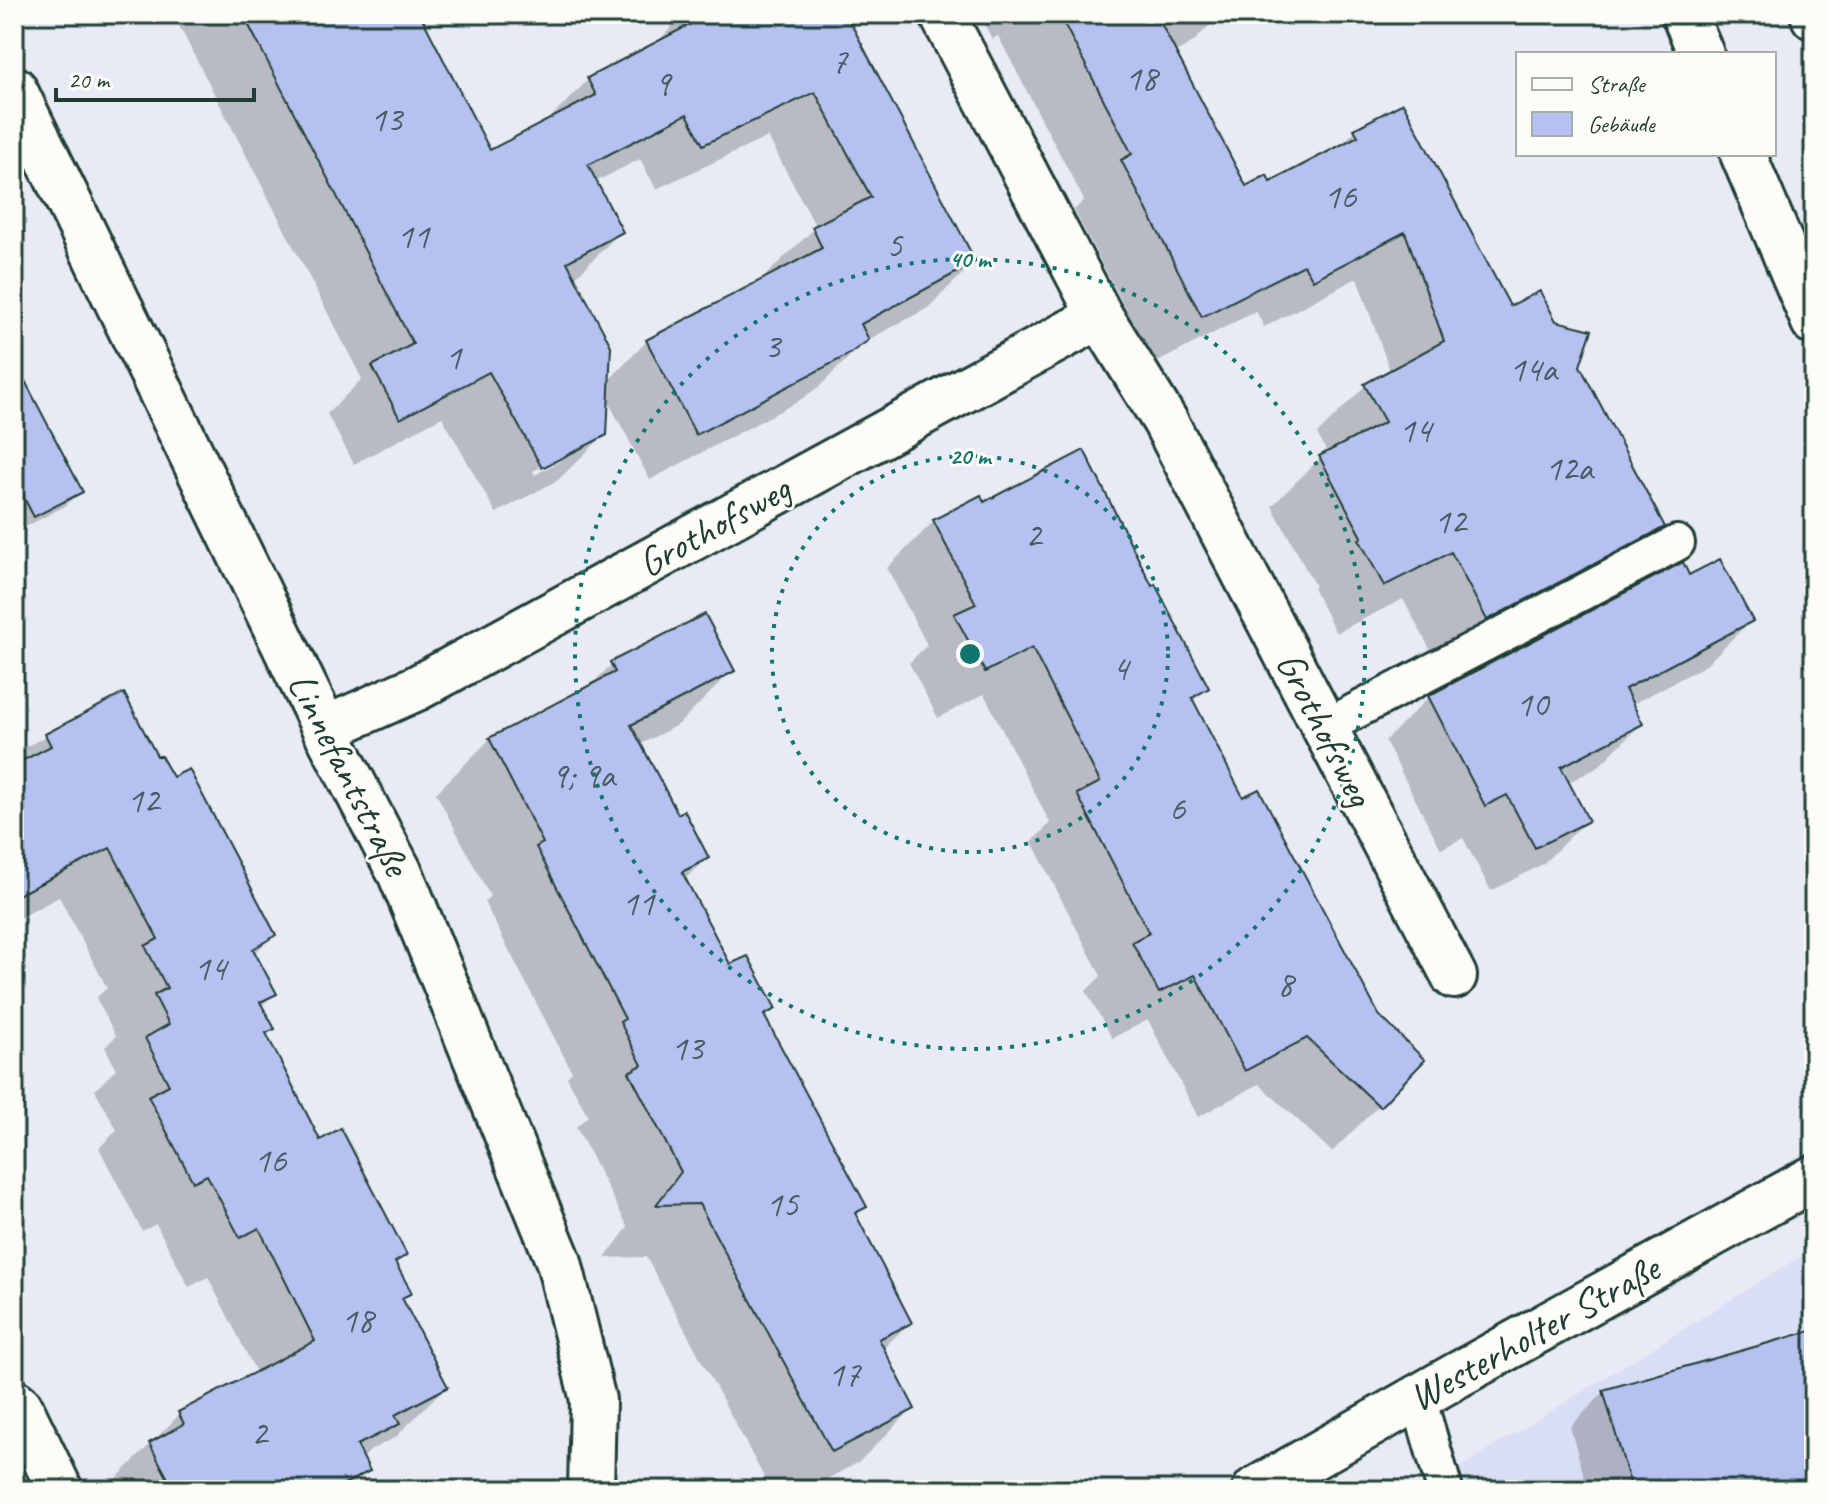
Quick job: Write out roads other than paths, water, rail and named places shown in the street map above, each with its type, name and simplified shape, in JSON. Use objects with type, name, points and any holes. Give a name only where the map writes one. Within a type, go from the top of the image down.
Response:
[{"type":"street","name":"Grothofsweg","points":[[942,14],[1100,316],[1165,421],[1454,976]]},
{"type":"street","points":[[1684,14],[1700,52]]},
{"type":"street","name":"Linnefantstraße","points":[[14,89],[325,729],[401,875],[559,1262],[593,1400],[591,1490]]},
{"type":"street","points":[[1744,156],[1814,322]]},
{"type":"street","name":"Grothofsweg","points":[[325,729],[417,688],[1100,316]]},
{"type":"street","name":"Westerholter Straße","points":[[1255,1490],[1814,1178]]},
{"type":"street","points":[[14,1402],[20,1407],[60,1490]]},
{"type":"lane","points":[[1325,727],[1677,543]]},
{"type":"lane","points":[[1418,1398],[1445,1490]]}]
